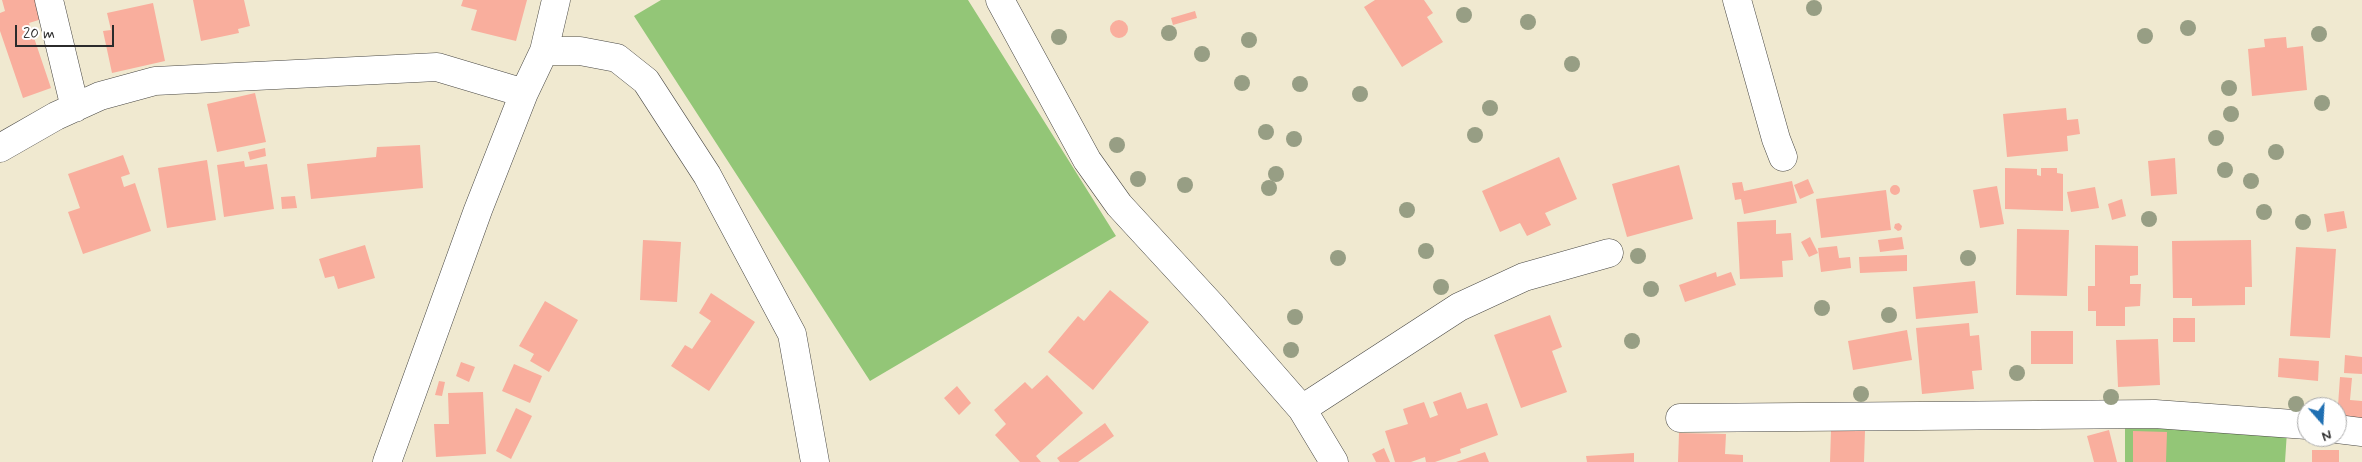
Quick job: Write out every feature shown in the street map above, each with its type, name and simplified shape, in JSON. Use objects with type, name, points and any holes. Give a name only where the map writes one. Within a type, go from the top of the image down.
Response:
[{"type":"street","points":[[49,0],[75,108]]},
{"type":"street","points":[[387,462],[478,210],[524,93],[544,51],[556,0]]},
{"type":"street","points":[[1000,0],[1087,160],[1120,205],[1212,306],[1302,410],[1334,462]]},
{"type":"street","points":[[1737,0],[1771,122],[1783,157]]},
{"type":"street","points":[[544,51],[580,51],[617,58],[646,81],[707,175],[792,334],[815,462]]},
{"type":"street","points":[[0,148],[100,96],[155,80],[437,67],[524,93]]},
{"type":"street","points":[[1302,410],[1459,307],[1524,277],[1609,252]]},
{"type":"street","points":[[1680,418],[2155,414],[2297,424]]},
{"type":"street","points":[[2347,430],[2362,432]]},
{"type":"green space","points":[[661,0],[968,0],[1116,236],[870,381],[634,16]]},
{"type":"green space","points":[[2125,423],[2287,431],[2285,462],[2125,462]]},
{"type":"building","points":[[2,0],[39,0],[45,18],[29,23],[51,88],[23,98],[0,31],[0,13],[5,11]]},
{"type":"building","points":[[193,0],[244,0],[250,26],[238,29],[239,33],[201,41]]},
{"type":"building","points":[[463,0],[527,0],[516,41],[471,30],[477,10],[461,6]]},
{"type":"building","points":[[1375,0],[1424,0],[1433,13],[1427,17],[1443,42],[1402,67],[1364,7]]},
{"type":"building","points":[[153,3],[165,61],[112,73],[103,31],[111,30],[107,13]]},
{"type":"building","points":[[1195,11],[1197,18],[1173,25],[1171,18]]},
{"type":"building","points":[[1115,20],[1123,20],[1128,25],[1126,36],[1115,38],[1110,33],[1110,25]]},
{"type":"building","points":[[2286,37],[2287,48],[2303,46],[2307,90],[2252,96],[2248,49],[2265,47],[2264,39]]},
{"type":"building","points":[[255,93],[266,142],[217,152],[207,104]]},
{"type":"building","points":[[2066,108],[2067,120],[2078,119],[2080,134],[2067,136],[2068,151],[2007,157],[2003,114]]},
{"type":"building","points":[[420,145],[423,188],[311,199],[307,164],[376,157],[377,147]]},
{"type":"building","points":[[265,148],[266,156],[250,160],[248,152]]},
{"type":"building","points":[[123,155],[130,174],[121,177],[124,187],[135,183],[151,231],[83,254],[68,212],[80,208],[68,174]]},
{"type":"building","points":[[1559,157],[1577,199],[1545,213],[1551,225],[1527,236],[1520,223],[1500,232],[1482,191]]},
{"type":"building","points":[[2175,158],[2177,194],[2151,196],[2148,161]]},
{"type":"building","points":[[207,160],[216,220],[167,228],[158,168]]},
{"type":"building","points":[[244,161],[245,167],[267,164],[274,209],[224,217],[217,165]]},
{"type":"building","points":[[1679,165],[1693,219],[1627,237],[1612,184]]},
{"type":"building","points":[[2005,168],[2037,169],[2037,175],[2041,176],[2041,168],[2057,168],[2057,173],[2063,174],[2063,211],[2005,209]]},
{"type":"building","points":[[1808,179],[1814,193],[1800,199],[1794,185]]},
{"type":"building","points":[[1792,181],[1797,203],[1744,214],[1741,199],[1735,200],[1732,183],[1742,182],[1744,191]]},
{"type":"building","points":[[1895,185],[1900,190],[1895,195],[1890,190]]},
{"type":"building","points":[[1997,186],[2004,224],[1980,228],[1973,190]]},
{"type":"building","points":[[2095,187],[2099,208],[2071,212],[2067,192]]},
{"type":"building","points":[[1886,190],[1891,230],[1821,238],[1816,199]]},
{"type":"building","points":[[295,196],[297,208],[282,209],[281,197]]},
{"type":"building","points":[[2122,199],[2126,216],[2112,220],[2108,204]]},
{"type":"building","points":[[2344,211],[2347,228],[2327,232],[2324,214]]},
{"type":"building","points":[[1776,220],[1776,234],[1791,233],[1793,260],[1782,261],[1783,277],[1740,279],[1737,222]]},
{"type":"building","points":[[1899,223],[1902,226],[1901,230],[1898,231],[1894,228],[1895,224]]},
{"type":"building","points":[[2017,229],[2069,230],[2067,296],[2016,295]]},
{"type":"building","points":[[1810,237],[1818,253],[1809,257],[1801,242]]},
{"type":"building","points":[[1902,237],[1904,249],[1880,252],[1878,240]]},
{"type":"building","points":[[643,240],[681,242],[677,302],[640,300]]},
{"type":"building","points":[[2251,240],[2252,287],[2245,287],[2245,305],[2192,306],[2192,298],[2173,298],[2172,241]]},
{"type":"building","points":[[365,245],[375,278],[338,289],[334,276],[325,278],[319,259]]},
{"type":"building","points":[[2095,245],[2138,246],[2138,275],[2130,276],[2130,284],[2141,284],[2140,306],[2125,307],[2125,326],[2096,326],[2096,311],[2088,311],[2088,286],[2095,286]]},
{"type":"building","points":[[1837,246],[1839,258],[1850,257],[1851,268],[1821,272],[1818,248]]},
{"type":"building","points":[[2296,247],[2336,249],[2330,338],[2290,336]]},
{"type":"building","points":[[1907,255],[1907,271],[1860,273],[1859,257]]},
{"type":"building","points":[[1716,272],[1717,277],[1731,272],[1736,285],[1685,302],[1679,285]]},
{"type":"building","points":[[1975,281],[1978,313],[1916,319],[1913,287]]},
{"type":"building","points":[[1110,290],[1149,322],[1093,390],[1048,352],[1078,316],[1084,321]]},
{"type":"building","points":[[711,293],[755,322],[709,391],[671,366],[685,345],[692,349],[711,321],[699,313]]},
{"type":"building","points":[[545,301],[578,320],[549,372],[530,361],[534,354],[519,346]]},
{"type":"building","points":[[1550,315],[1562,347],[1552,351],[1567,392],[1521,408],[1494,335]]},
{"type":"building","points":[[2173,318],[2195,318],[2195,342],[2173,342]]},
{"type":"building","points":[[1969,323],[1970,336],[1979,335],[1982,370],[1972,371],[1974,389],[1922,394],[1916,328]]},
{"type":"building","points":[[1907,330],[1912,360],[1853,370],[1848,341]]},
{"type":"building","points":[[2031,331],[2073,331],[2073,364],[2031,364]]},
{"type":"building","points":[[2158,339],[2160,385],[2118,387],[2116,340]]},
{"type":"building","points":[[2345,355],[2362,357],[2362,374],[2344,373]]},
{"type":"building","points":[[2279,358],[2319,361],[2318,381],[2278,377]]},
{"type":"building","points":[[461,362],[475,367],[469,382],[456,376]]},
{"type":"building","points":[[514,364],[542,376],[530,403],[502,391]]},
{"type":"building","points":[[1047,375],[1083,413],[1036,456],[1041,462],[1020,462],[995,435],[1006,424],[994,410],[1025,382],[1032,389]]},
{"type":"building","points":[[2340,377],[2352,378],[2350,400],[2362,401],[2362,422],[2347,421],[2347,397],[2339,397]]},
{"type":"building","points":[[439,381],[445,382],[442,396],[435,395]]},
{"type":"building","points":[[957,386],[971,403],[959,415],[944,398]]},
{"type":"building","points":[[483,392],[486,454],[436,457],[434,424],[449,424],[448,393]]},
{"type":"building","points":[[1461,392],[1467,409],[1487,403],[1498,435],[1460,449],[1461,453],[1435,462],[1426,462],[1425,457],[1411,462],[1395,462],[1385,431],[1408,424],[1403,409],[1424,402],[1430,418],[1438,415],[1433,402]]},
{"type":"building","points":[[516,408],[532,416],[511,459],[496,451]]},
{"type":"building","points":[[1105,423],[1114,436],[1078,462],[1060,462],[1057,458]]},
{"type":"building","points":[[2109,430],[2117,462],[2094,462],[2087,436]]},
{"type":"building","points":[[1831,431],[1865,431],[1864,462],[1830,462]]},
{"type":"building","points":[[2133,431],[2167,432],[2166,462],[2133,462]]},
{"type":"building","points":[[1679,433],[1726,434],[1725,454],[1743,455],[1743,462],[1678,462]]},
{"type":"building","points":[[1384,448],[1390,462],[1376,462],[1372,454]]},
{"type":"building","points":[[2312,450],[2339,450],[2339,462],[2312,462]]},
{"type":"building","points":[[1485,452],[1489,462],[1456,462]]},
{"type":"building","points":[[1634,453],[1634,462],[1587,462],[1586,456]]}]
